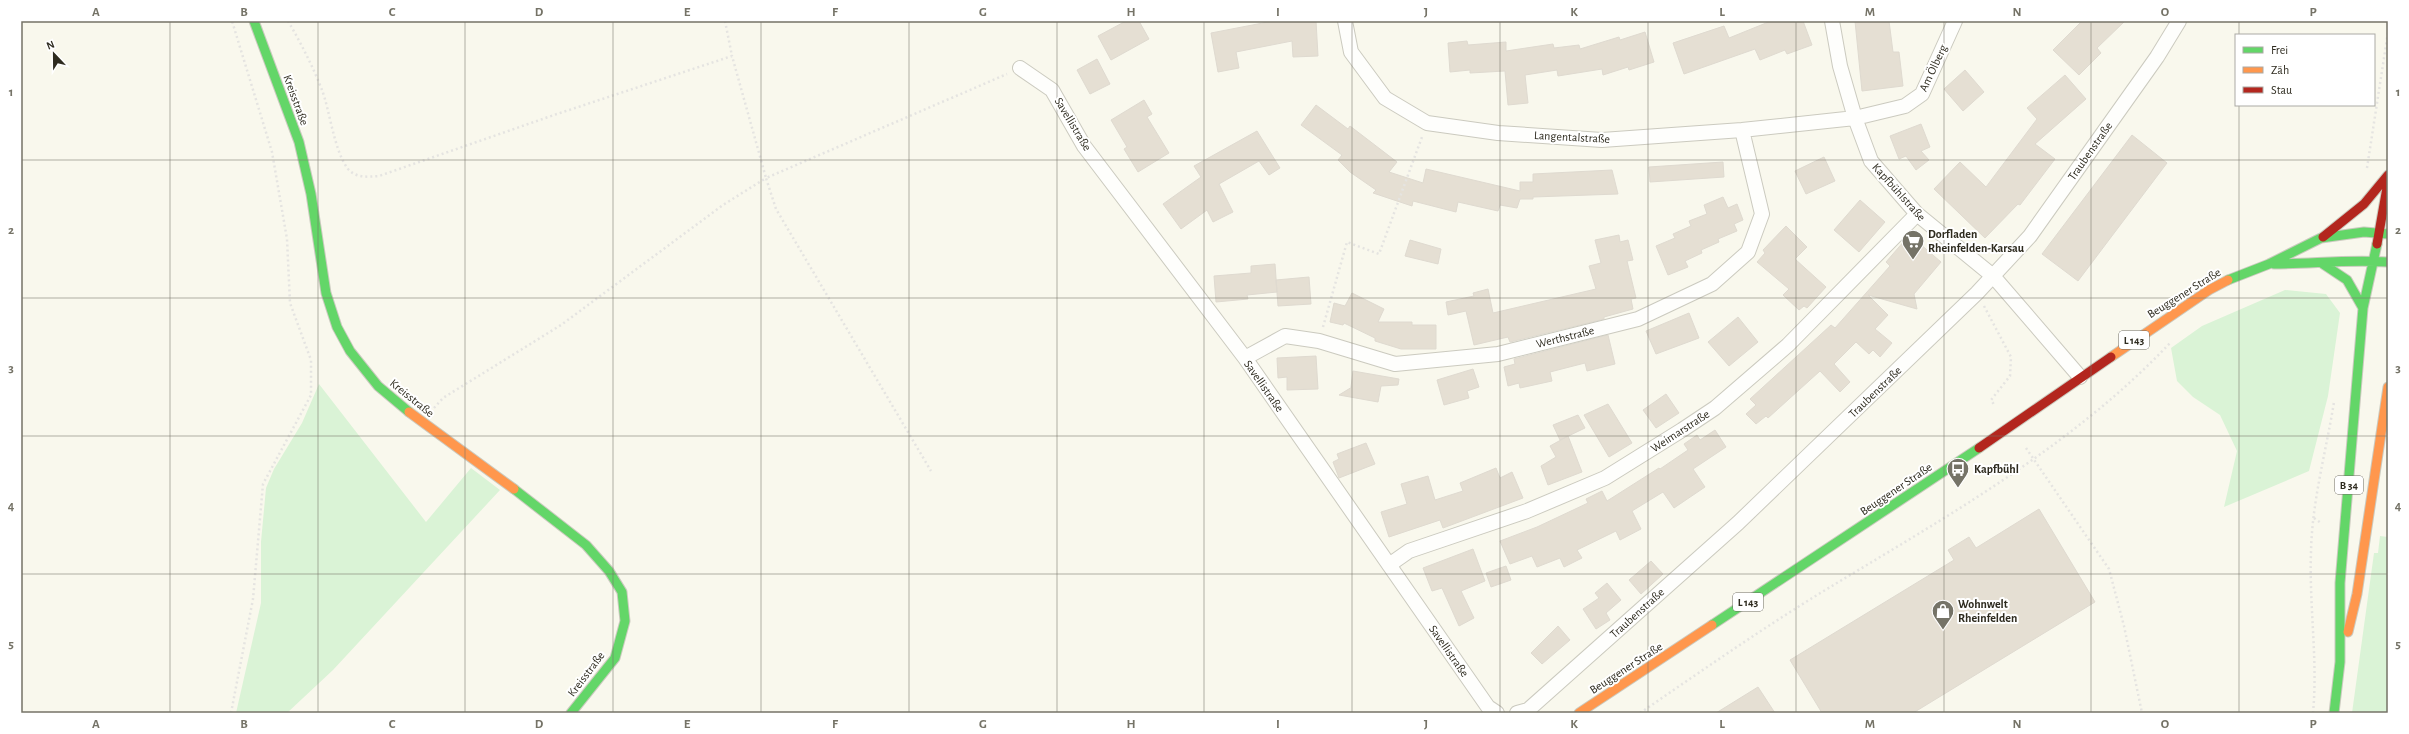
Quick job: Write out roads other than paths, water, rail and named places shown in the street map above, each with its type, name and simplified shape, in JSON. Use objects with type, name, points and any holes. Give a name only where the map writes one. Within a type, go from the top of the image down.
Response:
[{"type":"main road","name":"Kreisstraße","points":[[254,21],[299,142],[310,194],[326,293],[337,327],[350,351],[378,386],[421,422],[523,495],[586,545],[609,571],[622,592],[625,621],[615,658],[571,713]]},
{"type":"main road","name":"L 143","points":[[2321,238],[2364,204],[2388,175]]},
{"type":"main road","name":"B 34","points":[[2334,713],[2340,662],[2340,583],[2363,308],[2374,260],[2384,233],[2388,182]]},
{"type":"main road","name":"Beuggener Straße","points":[[1579,713],[1916,491],[2080,377],[2209,290],[2235,276],[2269,264],[2321,238],[2364,232],[2384,233]]},
{"type":"main road","name":"L 143","points":[[2374,260],[2388,262]]},
{"type":"main road","name":"Beuggener Straße","points":[[2269,264],[2323,264],[2374,260]]},
{"type":"main road","points":[[2323,264],[2347,280],[2363,308]]},
{"type":"main road","name":"B 34","points":[[2340,662],[2357,594],[2388,387]]},
{"type":"street","name":"Langentalstraße","points":[[1345,21],[1351,52],[1385,98],[1427,123],[1498,133],[1602,140],[1742,130],[1855,118]]},
{"type":"street","name":"Kapfbühlstraße","points":[[1832,21],[1840,66],[1855,118],[1871,161],[1917,214],[1993,276],[2080,377]]},
{"type":"street","name":"Am Ölberg","points":[[1855,118],[1905,106],[1922,94],[1955,21]]},
{"type":"street","name":"Traubenstraße","points":[[1517,713],[1528,710],[1738,523],[1977,293],[2030,236],[2157,57],[2179,21]]},
{"type":"street","name":"Savellistraße","points":[[1020,68],[1052,90],[1084,146],[1245,358],[1488,707],[1497,713]]},
{"type":"street","name":"Werthstraße","points":[[1245,358],[1285,336],[1319,341],[1395,364],[1498,354],[1638,319],[1712,284],[1748,252],[1762,214],[1742,130]]},
{"type":"street","name":"Weimarstraße","points":[[1389,565],[1409,551],[1527,511],[1605,478],[1682,430],[1715,408],[1788,345],[1917,214]]},
{"type":"place","name":"Dorfladen Rheinfelden-Karsau","points":[[1913,260]]},
{"type":"place","name":"Kapfbühl","points":[[1958,488]]},
{"type":"place","name":"Wohnwelt Rheinfelden","points":[[1943,630]]}]
